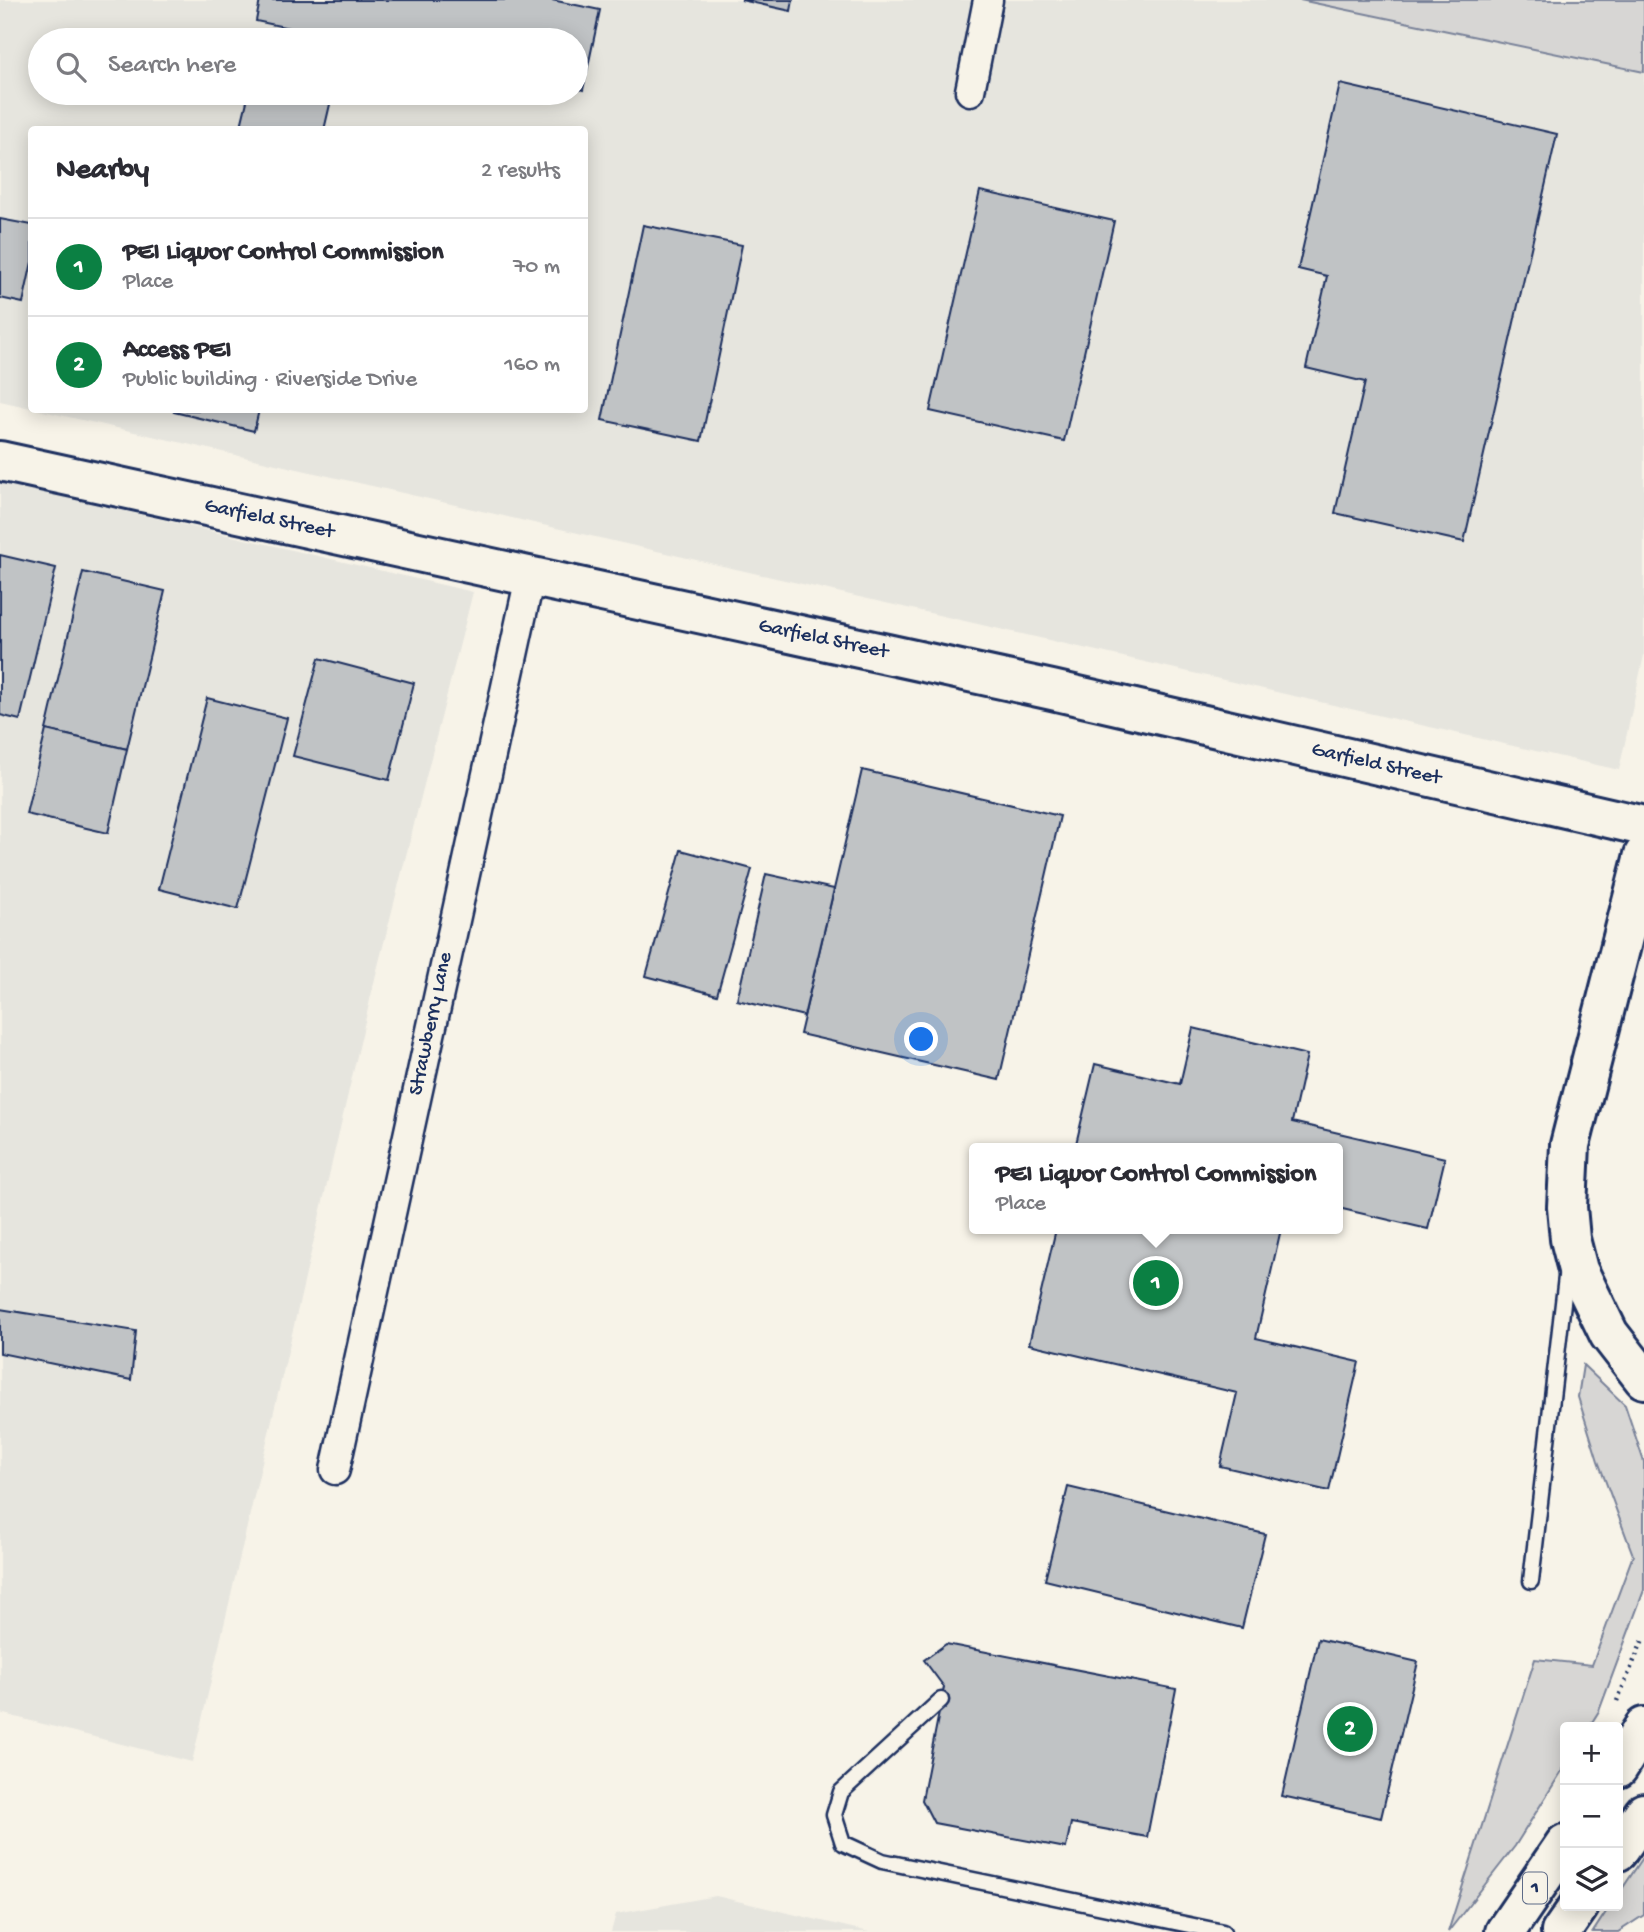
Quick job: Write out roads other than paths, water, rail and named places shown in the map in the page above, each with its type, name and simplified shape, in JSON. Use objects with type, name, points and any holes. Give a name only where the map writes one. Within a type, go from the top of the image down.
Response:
[{"type":"main road","name":"Garfield Street","points":[[0,461],[1052,690],[1644,826]]},
{"type":"main road","points":[[1644,855],[1570,1145],[1567,1207],[1570,1239],[1578,1270],[1609,1334],[1644,1379]]},
{"type":"main road","points":[[1583,1095],[1581,1205],[1591,1261],[1626,1323],[1644,1339]]},
{"type":"main road","points":[[1623,1746],[1630,1715]]},
{"type":"main road","points":[[1620,1848],[1644,1813]]},
{"type":"main road","name":"1","points":[[1505,1932],[1562,1848]]},
{"type":"main road","name":"1","points":[[1561,1932],[1576,1911]]},
{"type":"street","points":[[970,91],[988,0]]},
{"type":"street","name":"Strawberry Lane","points":[[335,1471],[530,577]]},
{"type":"lane","points":[[1531,1581],[1570,1239]]},
{"type":"lane","points":[[942,1699],[841,1792],[834,1815],[843,1843],[881,1861],[1223,1932]]},
{"type":"place","name":"PEI Liquor Control Commission","points":[[1156,1283]]},
{"type":"place","name":"Access PEI","points":[[1350,1729]]}]
